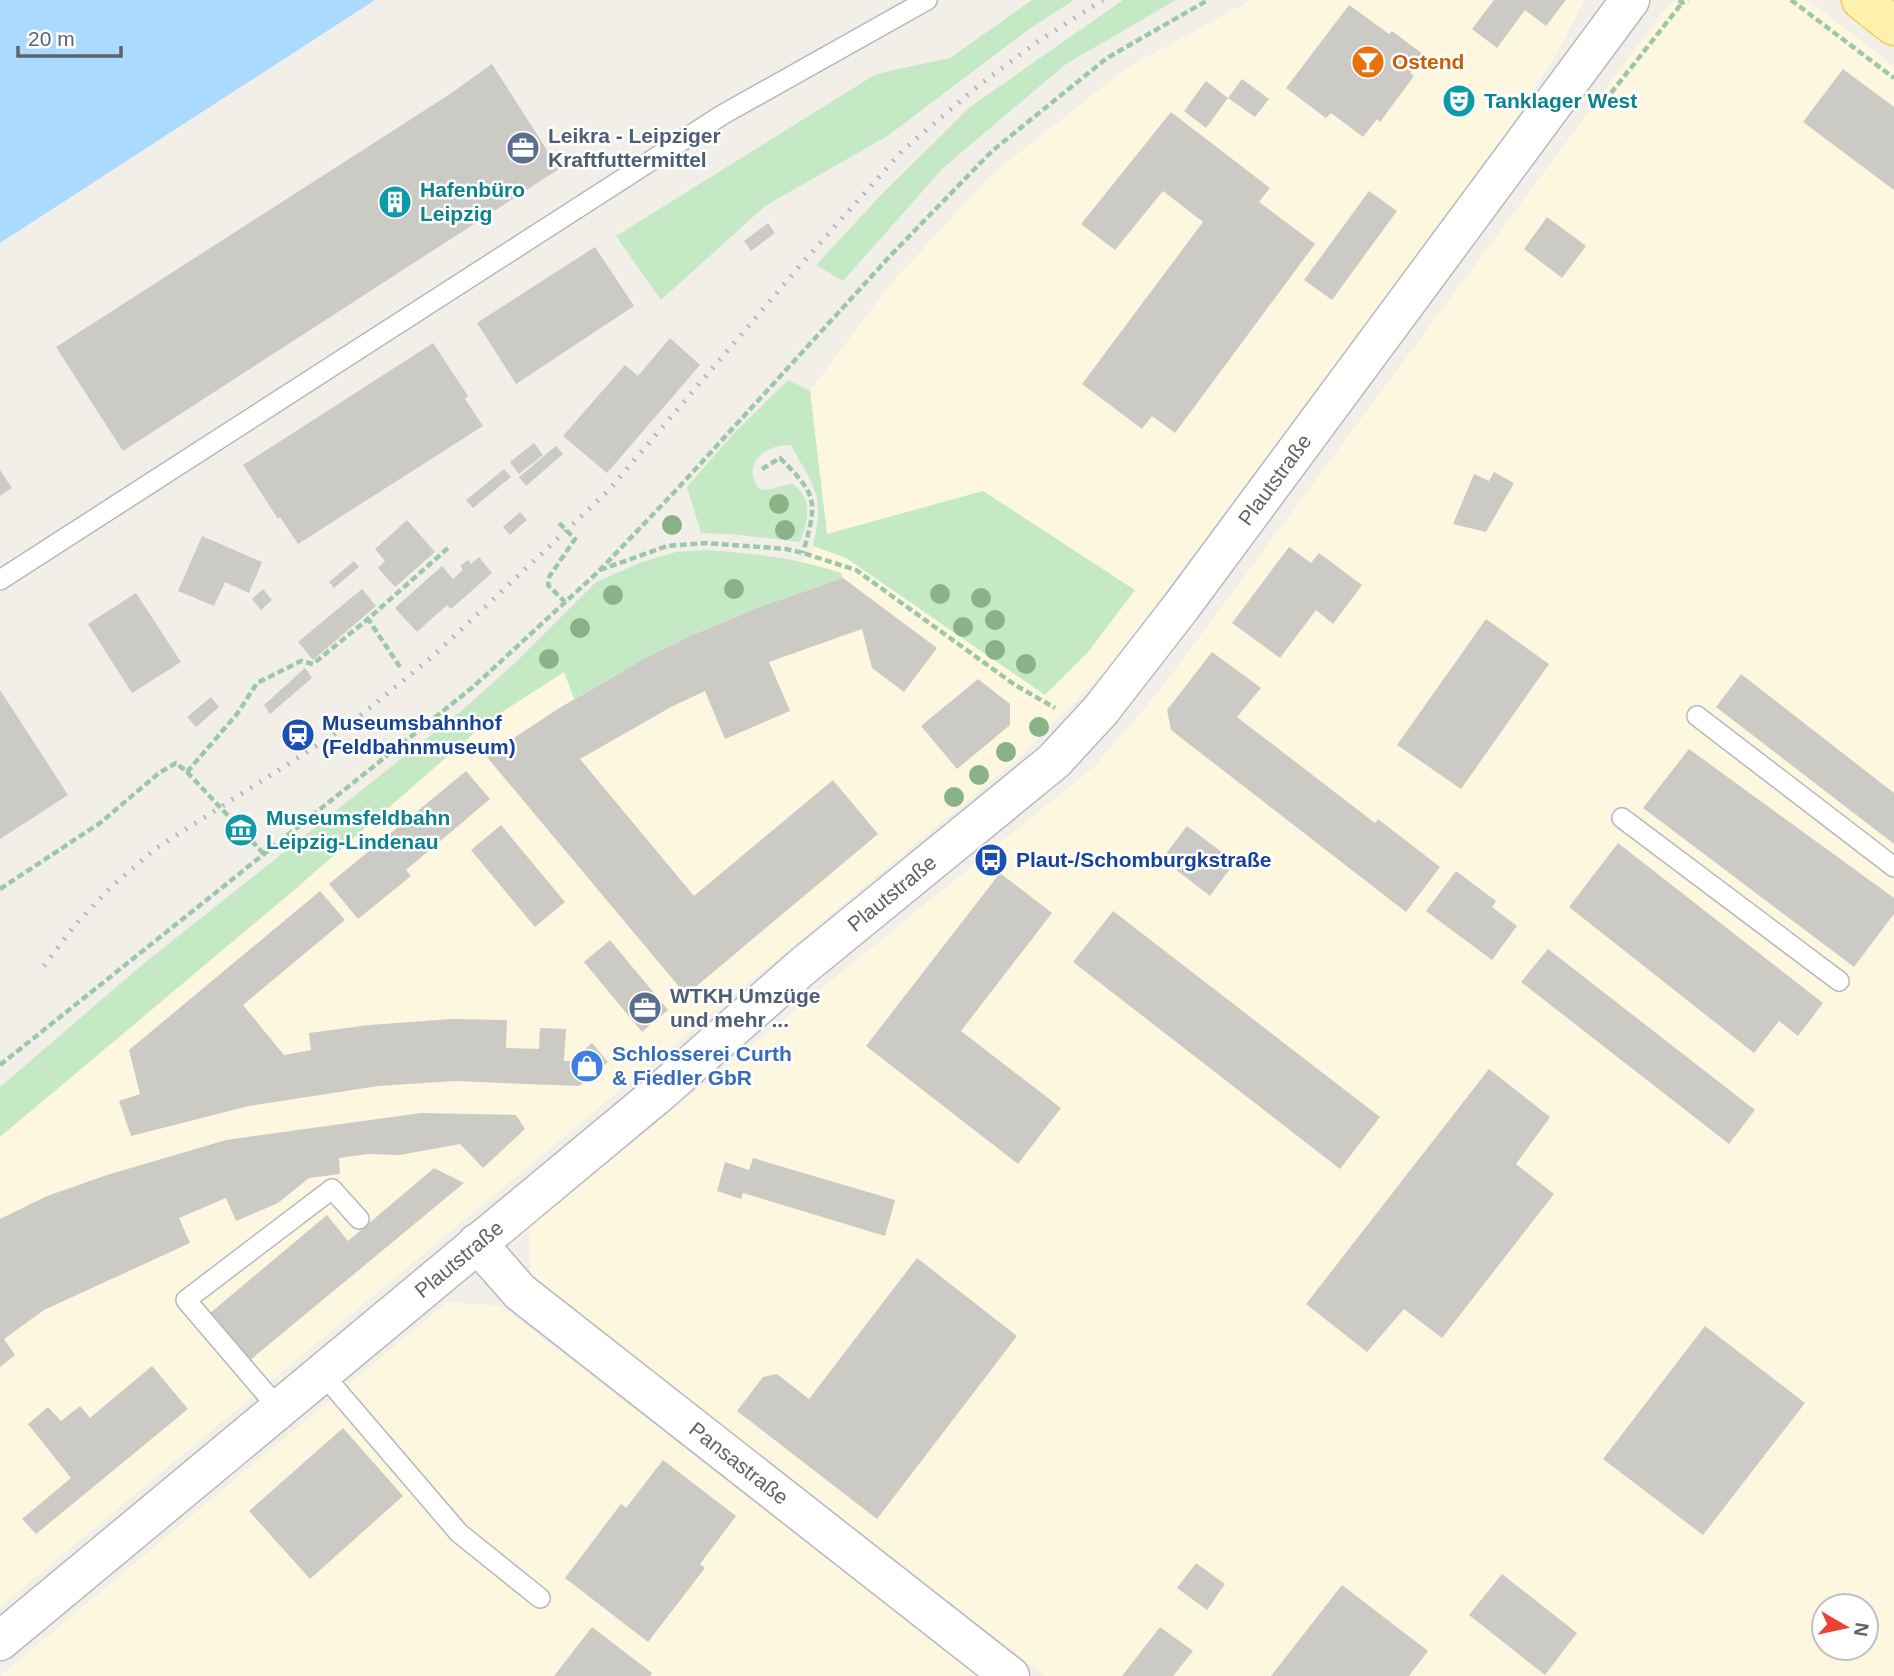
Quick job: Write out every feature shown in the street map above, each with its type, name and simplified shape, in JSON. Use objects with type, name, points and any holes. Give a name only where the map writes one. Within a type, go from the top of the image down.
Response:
[{"type":"main road","name":"Plautstraße","points":[[0,1641],[658,1094],[802,967],[1054,761],[1101,710],[1181,607],[1630,0]]},
{"type":"main road","points":[[1861,0],[1894,26]]},
{"type":"main road","name":"Pansastraße","points":[[477,1243],[520,1292],[1010,1676]]},
{"type":"lane","points":[[0,580],[722,115],[928,0]]},
{"type":"lane","points":[[1697,716],[1894,867]]},
{"type":"lane","points":[[1622,818],[1839,981]]},
{"type":"lane","points":[[279,1409],[186,1300],[332,1189],[359,1219]]},
{"type":"lane","points":[[322,1373],[459,1533],[540,1598]]},
{"type":"path","points":[[0,1065],[473,687],[599,571],[890,256],[992,150],[1107,58],[1208,0]]},
{"type":"path","points":[[1679,0],[1682,3],[1688,0]]},
{"type":"path","points":[[1791,0],[1894,78]]},
{"type":"path","points":[[762,469],[780,458],[805,485],[812,499],[814,512],[803,553]]},
{"type":"path","points":[[559,523],[575,539],[549,578],[548,585],[565,602]]},
{"type":"path","points":[[599,571],[667,546],[705,542],[803,553],[856,570],[1015,685],[1086,727]]},
{"type":"path","points":[[187,772],[237,714],[257,683],[301,661],[313,664],[448,548]]},
{"type":"path","points":[[368,619],[400,667]]},
{"type":"path","points":[[0,889],[100,823],[159,773],[176,763],[264,854]]},
{"type":"shaded area","points":[[1251,0],[1585,0],[1553,60],[1496,150],[1110,666],[1023,754],[0,1607],[0,1131],[488,721],[606,645],[794,570],[827,534],[810,391],[889,286],[992,174],[1127,68]]},
{"type":"shaded area","points":[[1676,0],[1808,0],[1894,66],[1894,1676],[1045,1676],[531,1278],[529,1227],[1096,765],[1160,690],[1665,9]]},
{"type":"shaded area","points":[[447,1302],[501,1306],[979,1676],[0,1676]]},
{"type":"green space","points":[[1032,0],[1074,0],[1029,29],[889,135],[765,206],[661,300],[616,236],[876,74],[950,58]]},
{"type":"green space","points":[[1123,0],[1176,0],[1066,64],[943,168],[843,281],[816,265],[881,195],[970,107]]},
{"type":"green space","points":[[788,380],[810,391],[827,534],[983,491],[1135,590],[1088,652],[1045,695],[846,558],[813,546],[818,514],[816,492],[791,445],[765,452],[758,457],[753,471],[759,489],[793,484],[800,490],[807,504],[807,518],[800,542],[701,533],[687,487],[735,432]]},
{"type":"green space","points":[[704,550],[791,560],[841,573],[843,578],[692,635],[574,699],[564,672],[488,721],[293,891],[0,1137],[0,1087],[142,965],[460,712],[514,664],[596,582],[642,562],[676,552]]},
{"type":"water","points":[[0,0],[375,0],[0,243]]},
{"type":"building","points":[[1494,0],[1566,0],[1546,26],[1525,10],[1497,48],[1472,29]]},
{"type":"building","points":[[1349,5],[1389,34],[1392,31],[1424,55],[1410,73],[1414,76],[1380,122],[1377,119],[1363,137],[1331,113],[1326,118],[1286,88]]},
{"type":"building","points":[[492,64],[559,169],[123,451],[56,347],[447,96]]},
{"type":"building","points":[[1843,69],[1894,107],[1894,190],[1803,122]]},
{"type":"building","points":[[1242,79],[1269,99],[1255,117],[1228,98]]},
{"type":"building","points":[[1206,81],[1228,98],[1206,128],[1184,111]]},
{"type":"building","points":[[1171,112],[1270,188],[1259,202],[1315,244],[1175,433],[1152,416],[1142,429],[1082,384],[1203,222],[1163,191],[1115,250],[1081,224]]},
{"type":"building","points":[[1369,191],[1397,211],[1332,300],[1304,280]]},
{"type":"building","points":[[1547,217],[1586,246],[1562,278],[1524,249]]},
{"type":"building","points":[[768,223],[775,233],[751,251],[744,241]]},
{"type":"building","points":[[595,247],[634,306],[516,384],[477,323]]},
{"type":"building","points":[[670,338],[700,365],[607,473],[563,436],[625,365],[638,376]]},
{"type":"building","points":[[433,343],[468,396],[465,399],[483,426],[298,544],[280,517],[278,519],[243,465]]},
{"type":"building","points":[[534,443],[543,455],[519,474],[510,462]]},
{"type":"building","points":[[556,446],[563,454],[526,486],[519,477]]},
{"type":"building","points":[[504,469],[511,477],[473,508],[466,500]]},
{"type":"building","points":[[0,470],[12,488],[0,496]]},
{"type":"building","points":[[1494,472],[1514,483],[1486,532],[1453,524],[1474,474],[1489,481]]},
{"type":"building","points":[[520,512],[527,520],[510,535],[503,527]]},
{"type":"building","points":[[407,520],[435,552],[395,587],[378,568],[385,561],[375,549]]},
{"type":"building","points":[[202,536],[262,562],[249,593],[225,582],[214,606],[178,591]]},
{"type":"building","points":[[1289,547],[1311,563],[1319,553],[1362,585],[1333,624],[1316,610],[1280,658],[1232,623]]},
{"type":"building","points":[[479,557],[492,573],[451,609],[447,605],[417,632],[395,608],[442,566],[453,579],[463,570],[460,566],[468,560],[471,564]]},
{"type":"building","points":[[354,561],[359,567],[334,588],[329,582]]},
{"type":"building","points":[[843,578],[937,648],[904,692],[872,668],[862,629],[769,662],[790,711],[725,739],[705,691],[671,707],[580,759],[694,896],[833,780],[878,834],[686,995],[486,756],[561,707],[692,635]]},
{"type":"building","points":[[263,589],[272,600],[261,610],[252,599]]},
{"type":"building","points":[[362,589],[376,606],[313,660],[298,642]]},
{"type":"building","points":[[136,593],[181,662],[132,693],[88,624]]},
{"type":"building","points":[[1486,619],[1549,664],[1461,789],[1397,745]]},
{"type":"building","points":[[1212,652],[1261,688],[1237,717],[1375,823],[1378,819],[1440,867],[1406,912],[1171,730],[1167,710]]},
{"type":"building","points":[[305,668],[312,678],[270,714],[264,705]]},
{"type":"building","points":[[1741,674],[1894,793],[1894,844],[1716,707]]},
{"type":"building","points":[[978,679],[1010,704],[1010,725],[957,769],[921,726]]},
{"type":"building","points":[[0,690],[68,795],[0,839]]},
{"type":"building","points":[[211,697],[219,707],[196,727],[187,717]]},
{"type":"building","points":[[1689,749],[1894,898],[1894,914],[1854,967],[1643,808]]},
{"type":"building","points":[[466,771],[490,799],[406,870],[411,876],[358,919],[329,884]]},
{"type":"building","points":[[501,825],[565,902],[535,927],[471,850]]},
{"type":"building","points":[[1187,826],[1235,862],[1210,896],[1162,859]]},
{"type":"building","points":[[1618,843],[1823,1003],[1798,1036],[1779,1021],[1754,1053],[1569,907]]},
{"type":"building","points":[[1456,871],[1496,901],[1492,907],[1517,926],[1492,960],[1426,911]]},
{"type":"building","points":[[1000,873],[1052,913],[961,1031],[1061,1108],[1018,1164],[866,1046]]},
{"type":"building","points":[[320,891],[345,920],[243,1005],[284,1055],[311,1050],[309,1033],[369,1025],[452,1019],[507,1020],[506,1048],[539,1049],[540,1028],[566,1029],[564,1061],[571,1061],[592,1043],[608,1062],[579,1086],[455,1081],[378,1086],[249,1106],[131,1136],[119,1101],[140,1094],[129,1050]]},
{"type":"building","points":[[1113,911],[1380,1117],[1340,1169],[1073,962]]},
{"type":"building","points":[[610,940],[668,1010],[642,1032],[584,962]]},
{"type":"building","points":[[1548,949],[1755,1110],[1729,1144],[1521,982]]},
{"type":"building","points":[[1489,1069],[1550,1117],[1516,1164],[1554,1194],[1442,1338],[1404,1309],[1367,1352],[1306,1304]]},
{"type":"building","points":[[421,1113],[516,1115],[525,1129],[483,1168],[460,1144],[400,1155],[368,1154],[339,1158],[340,1174],[309,1178],[278,1203],[236,1221],[226,1198],[179,1218],[190,1243],[44,1310],[4,1339],[15,1355],[0,1367],[0,1219],[47,1196],[107,1175],[226,1140]]},
{"type":"building","points":[[753,1158],[895,1200],[885,1236],[743,1193],[741,1199],[717,1191],[725,1162],[749,1170]]},
{"type":"building","points":[[434,1168],[464,1183],[249,1361],[209,1314],[327,1215],[348,1241]]},
{"type":"building","points":[[917,1258],[1017,1336],[877,1519],[737,1411],[763,1377],[777,1374],[809,1399]]},
{"type":"building","points":[[1705,1326],[1805,1403],[1703,1535],[1603,1459]]},
{"type":"building","points":[[152,1366],[188,1409],[36,1534],[22,1519],[71,1478],[28,1424],[48,1407],[61,1421],[80,1406],[90,1418]]},
{"type":"building","points":[[343,1428],[403,1496],[310,1579],[249,1511]]},
{"type":"building","points":[[663,1460],[736,1516],[700,1564],[705,1568],[648,1642],[565,1578],[621,1504],[626,1508]]},
{"type":"building","points":[[1196,1563],[1225,1584],[1207,1610],[1177,1588]]},
{"type":"building","points":[[1502,1574],[1577,1633],[1545,1675],[1469,1615]]},
{"type":"building","points":[[1342,1585],[1428,1651],[1409,1676],[1271,1676]]},
{"type":"building","points":[[592,1627],[652,1673],[650,1676],[554,1676]]},
{"type":"building","points":[[1160,1627],[1193,1651],[1173,1676],[1122,1676]]},
{"type":"railway","points":[[44,966],[74,926],[110,888],[155,849],[349,725],[433,656],[608,491],[798,268],[903,150],[978,86],[1037,42],[1103,0]]},
{"type":"place","name":"Ostend","points":[[1368,62]]},
{"type":"place","name":"Tanklager West","points":[[1459,101]]},
{"type":"place","name":"Leikra - Leipziger Kraftfuttermittel","points":[[523,148]]},
{"type":"place","name":"Hafenbüro Leipzig","points":[[395,202]]},
{"type":"place","name":"Museumsbahnhof (Feldbahnmuseum)","points":[[298,735]]},
{"type":"place","name":"Museumsfeldbahn Leipzig-Lindenau","points":[[241,830]]},
{"type":"place","name":"Plaut-/Schomburgkstraße","points":[[991,860]]},
{"type":"place","name":"WTKH Umzüge und mehr ...","points":[[645,1008]]},
{"type":"place","name":"Schlosserei Curth & Fiedler GbR","points":[[587,1066]]}]
